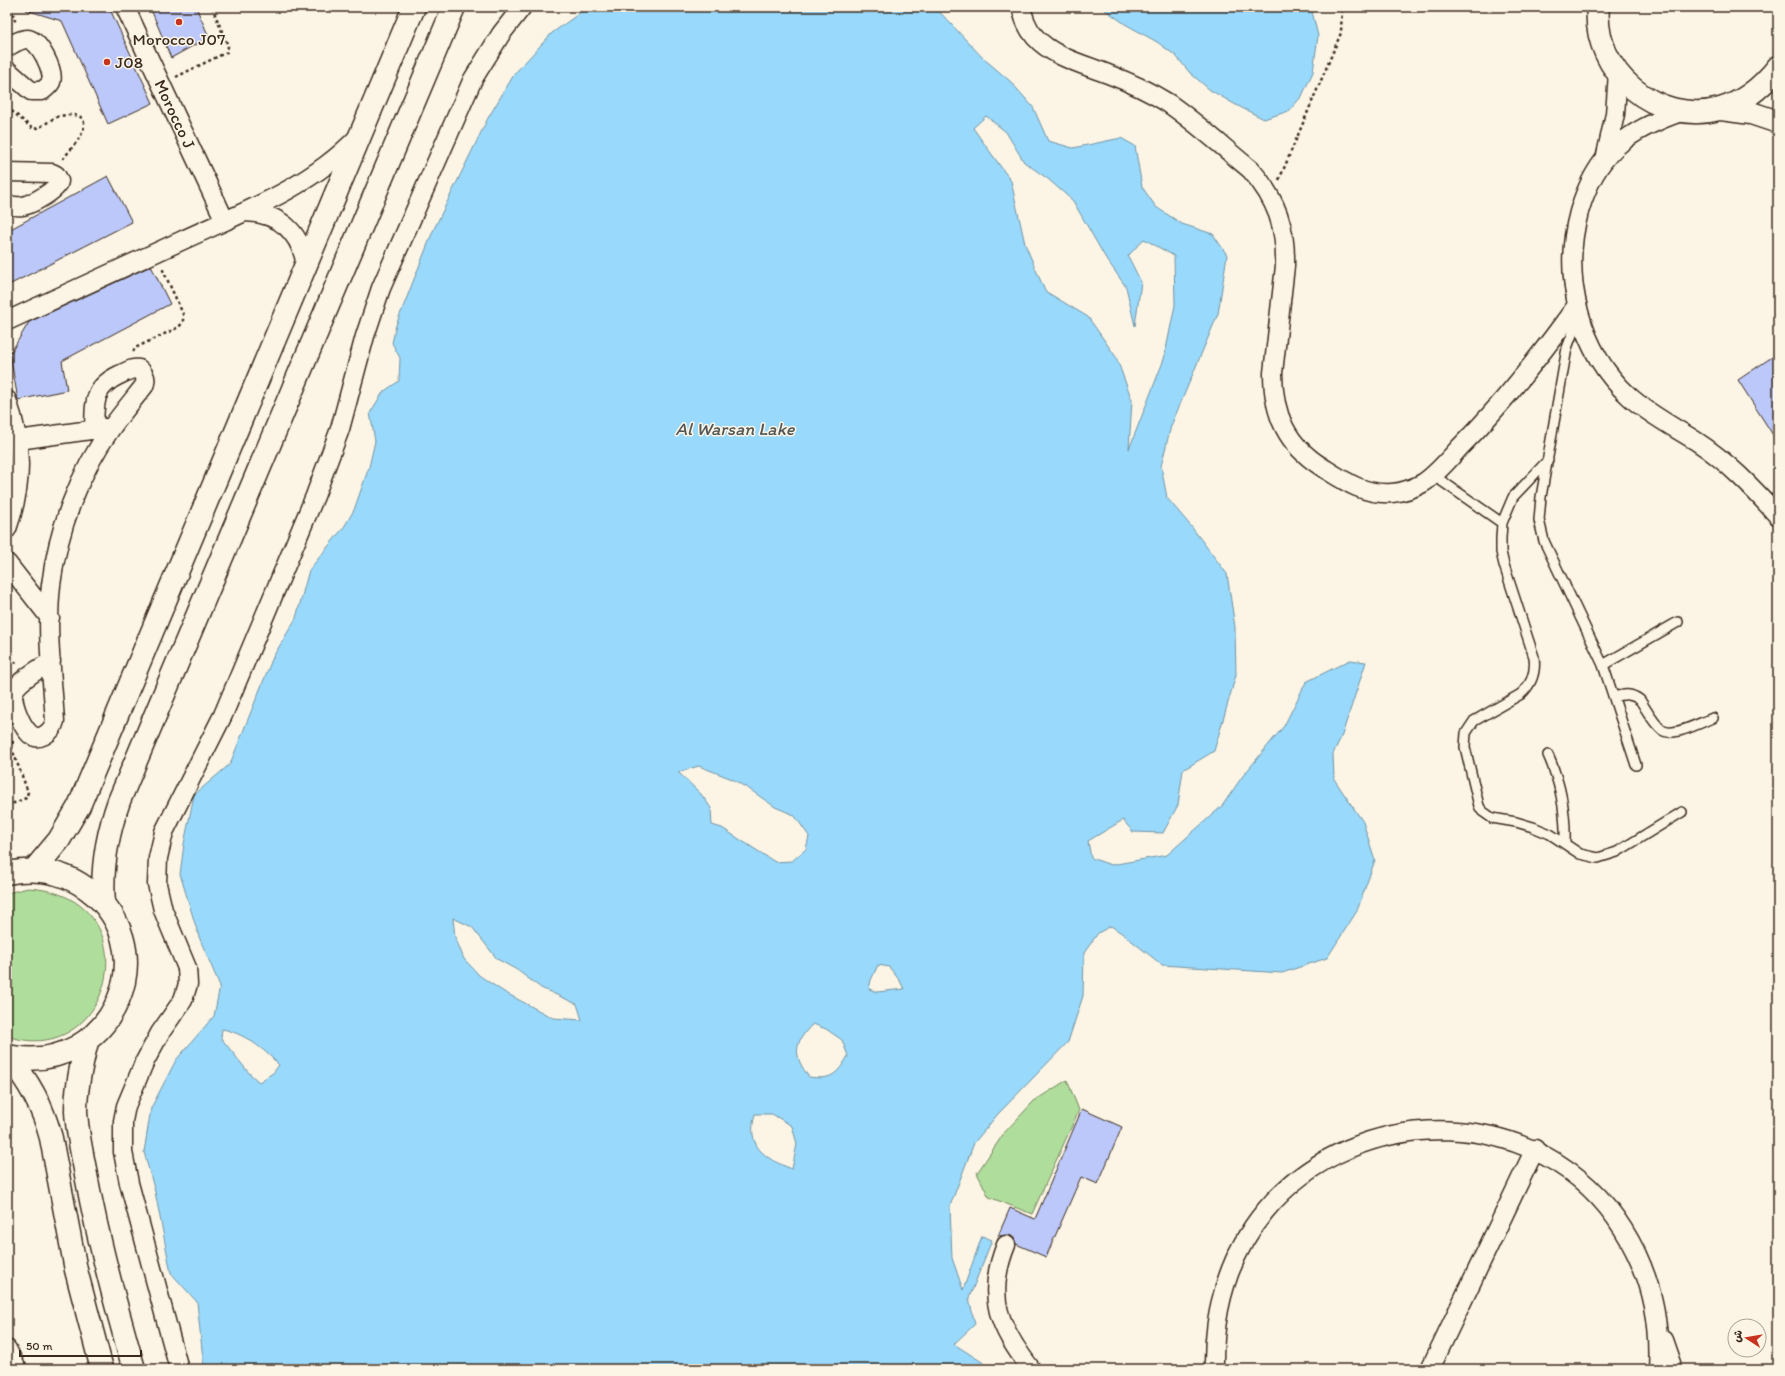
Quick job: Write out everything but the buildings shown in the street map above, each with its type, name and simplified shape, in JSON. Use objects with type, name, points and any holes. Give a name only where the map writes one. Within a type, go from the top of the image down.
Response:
[{"type":"street","name":"Morocco J","points":[[125,7],[225,221]]},
{"type":"street","points":[[34,870],[59,840],[79,806],[414,7]]},
{"type":"street","points":[[104,903],[103,886],[105,851],[108,834],[120,801],[454,7]]},
{"type":"street","points":[[179,1369],[129,1183],[123,1152],[122,1137],[126,1106],[130,1093],[160,1033],[183,1000],[188,984],[187,968],[159,897],[157,871],[160,844],[170,820],[229,702],[315,496],[340,429],[372,312],[381,288],[473,79],[501,34],[522,7]]},
{"type":"street","points":[[1020,7],[1028,28],[1042,44],[1050,50],[1079,63],[1130,83],[1169,104],[1251,170],[1272,198],[1282,226],[1285,249],[1285,266],[1272,374],[1275,402],[1284,428],[1300,451],[1312,461],[1360,489],[1381,493],[1403,491],[1424,482],[1433,475],[1473,434],[1579,311]]},
{"type":"street","points":[[1586,7],[1599,30]]},
{"type":"street","points":[[1598,7],[1599,30],[1609,60],[1628,85],[1654,103],[1684,111],[1702,112],[1720,109],[1753,93],[1767,81],[1778,67]]},
{"type":"street","points":[[7,47],[26,39],[35,41],[39,45],[51,71],[51,82],[42,91],[31,91],[7,70]]},
{"type":"street","points":[[1618,73],[1615,114],[1606,155],[1589,185],[1578,218],[1572,265],[1579,311],[1591,345],[1599,360],[1619,387],[1645,408],[1720,459],[1747,482],[1778,516]]},
{"type":"street","points":[[1720,109],[1751,113],[1778,122]]},
{"type":"street","points":[[1606,155],[1640,130],[1667,117],[1684,111]]},
{"type":"street","points":[[7,321],[245,212],[317,173],[342,153],[360,134]]},
{"type":"street","points":[[7,172],[52,173],[58,178],[59,182],[56,188],[23,206],[17,207],[7,204]]},
{"type":"street","points":[[245,212],[267,215],[286,226],[300,243],[306,265]]},
{"type":"street","points":[[51,661],[19,684],[13,693],[14,704],[28,732],[32,736],[42,737],[51,731],[54,727],[55,721],[51,661],[51,585],[65,521],[91,460],[111,428],[144,386],[146,379],[145,375],[139,369],[131,370],[108,380],[98,390],[95,404],[94,430]]},
{"type":"street","points":[[7,400],[18,440],[19,472],[11,504],[7,529]]},
{"type":"street","points":[[18,440],[111,428]]},
{"type":"street","points":[[7,563],[50,618]]},
{"type":"street","points":[[7,873],[34,870],[54,872],[72,879],[89,890],[104,903],[115,920],[122,938],[125,957],[125,976],[120,995],[112,1013],[100,1029],[86,1042],[68,1052],[49,1058],[28,1059],[8,1056]]},
{"type":"street","points":[[86,1042],[77,1088],[76,1111],[78,1134],[103,1253],[134,1369]]},
{"type":"street","points":[[8,1056],[35,1094],[47,1123],[76,1270],[102,1369]]},
{"type":"street","points":[[1214,1369],[1214,1342],[1218,1310],[1226,1282],[1235,1259],[1254,1226],[1266,1210],[1290,1186],[1306,1174],[1334,1157],[1379,1139],[1437,1130],[1470,1131],[1503,1138],[1534,1149],[1551,1158],[1595,1192],[1619,1222],[1640,1259],[1653,1300],[1657,1326],[1658,1369]]},
{"type":"street","points":[[1430,1369],[1534,1149]]},
{"type":"street","points":[[1006,1245],[997,1274],[997,1304],[1006,1333],[1013,1346],[1031,1369]]},
{"type":"street","points":[[1657,1326],[1673,1369]]},
{"type":"street","points":[[7,1349],[17,1369]]},
{"type":"lane","points":[[1579,311],[1567,348],[1540,508],[1541,531],[1544,541],[1603,665],[1636,765]]},
{"type":"lane","points":[[1548,460],[1513,497],[1502,524],[1501,552],[1534,657],[1535,671],[1530,684],[1521,694],[1474,721],[1466,733],[1465,747],[1477,800],[1482,811],[1492,818],[1516,822],[1533,827],[1565,843],[1580,854],[1598,858],[1608,856],[1682,812]]},
{"type":"lane","points":[[1433,475],[1502,524]]},
{"type":"lane","points":[[1603,665],[1678,622]]},
{"type":"lane","points":[[1614,698],[1624,694],[1640,700],[1660,727],[1667,732],[1676,732],[1713,718]]},
{"type":"lane","points":[[1548,755],[1554,769],[1565,813],[1565,843]]},
{"type":"path","points":[[161,84],[227,52],[228,46],[212,7]]},
{"type":"path","points":[[1272,198],[1341,33],[1342,7]]},
{"type":"path","points":[[7,107],[33,129],[40,127],[58,116],[76,115],[82,119],[85,126],[82,133],[52,173]]},
{"type":"path","points":[[139,369],[133,354],[136,348],[179,327],[182,325],[184,318],[155,253]]},
{"type":"path","points":[[7,806],[26,798],[28,795],[28,789],[11,745],[14,738],[28,732]]},
{"type":"green space","points":[[28,888],[68,898],[93,919],[105,947],[105,978],[94,1007],[73,1029],[44,1040],[7,1036],[7,893]]},
{"type":"green space","points":[[1067,1080],[1079,1110],[1032,1214],[989,1197],[977,1173],[1004,1133],[1034,1101]]},
{"type":"water","name":"Al Warsan Lake","points":[[588,7],[935,7],[983,58],[1010,81],[1033,107],[1048,141],[1073,148],[1121,138],[1135,146],[1142,187],[1156,207],[1182,224],[1213,234],[1227,255],[1218,314],[1171,426],[1161,466],[1167,498],[1190,525],[1227,574],[1235,627],[1236,675],[1214,751],[1183,770],[1178,805],[1163,833],[1133,832],[1123,820],[1088,841],[1091,858],[1111,865],[1167,855],[1222,806],[1242,777],[1284,726],[1306,682],[1350,660],[1366,662],[1342,735],[1333,754],[1334,779],[1363,822],[1375,860],[1357,911],[1327,958],[1282,973],[1162,965],[1111,926],[1098,933],[1084,953],[1083,996],[1068,1042],[998,1114],[974,1143],[950,1206],[952,1258],[963,1290],[982,1236],[992,1240],[969,1298],[975,1324],[954,1344],[993,1369],[204,1369],[197,1302],[171,1273],[155,1192],[144,1152],[151,1108],[176,1060],[214,1016],[220,986],[199,937],[180,874],[184,844],[194,795],[230,764],[273,657],[296,618],[309,570],[344,527],[354,510],[369,467],[375,441],[370,413],[383,392],[399,381],[400,358],[392,343],[396,325],[433,231],[488,118],[515,73],[552,33]],"holes":[[[986,116],[1006,132],[1024,162],[1048,179],[1073,201],[1105,257],[1126,287],[1135,326],[1141,282],[1128,256],[1144,239],[1174,256],[1175,305],[1164,359],[1129,449],[1132,400],[1116,357],[1088,317],[1045,291],[1025,244],[1011,181],[973,128]],[[699,766],[732,779],[775,807],[794,815],[809,836],[806,849],[792,861],[775,862],[722,828],[712,825],[711,808],[701,794],[678,772]],[[453,918],[472,927],[497,959],[517,970],[541,988],[577,1004],[582,1020],[553,1018],[504,992],[480,976],[464,959],[455,937]],[[878,965],[889,967],[900,981],[904,989],[877,992],[869,989],[871,980]],[[813,1024],[826,1029],[842,1040],[848,1056],[837,1072],[833,1075],[823,1078],[809,1077],[800,1063],[798,1056],[799,1044],[802,1037]],[[222,1029],[238,1034],[253,1042],[279,1065],[273,1073],[259,1082],[249,1073],[221,1038]],[[755,1114],[772,1114],[792,1126],[797,1144],[792,1169],[773,1160],[760,1150],[755,1143],[753,1135]]]},
{"type":"water","points":[[1101,7],[1311,7],[1318,36],[1313,72],[1302,96],[1289,111],[1264,119],[1210,90],[1190,73],[1176,56],[1157,42],[1125,24]]},
{"type":"place","name":"Morocco J07","points":[[179,22]]},
{"type":"place","name":"J08","points":[[107,62]]}]
